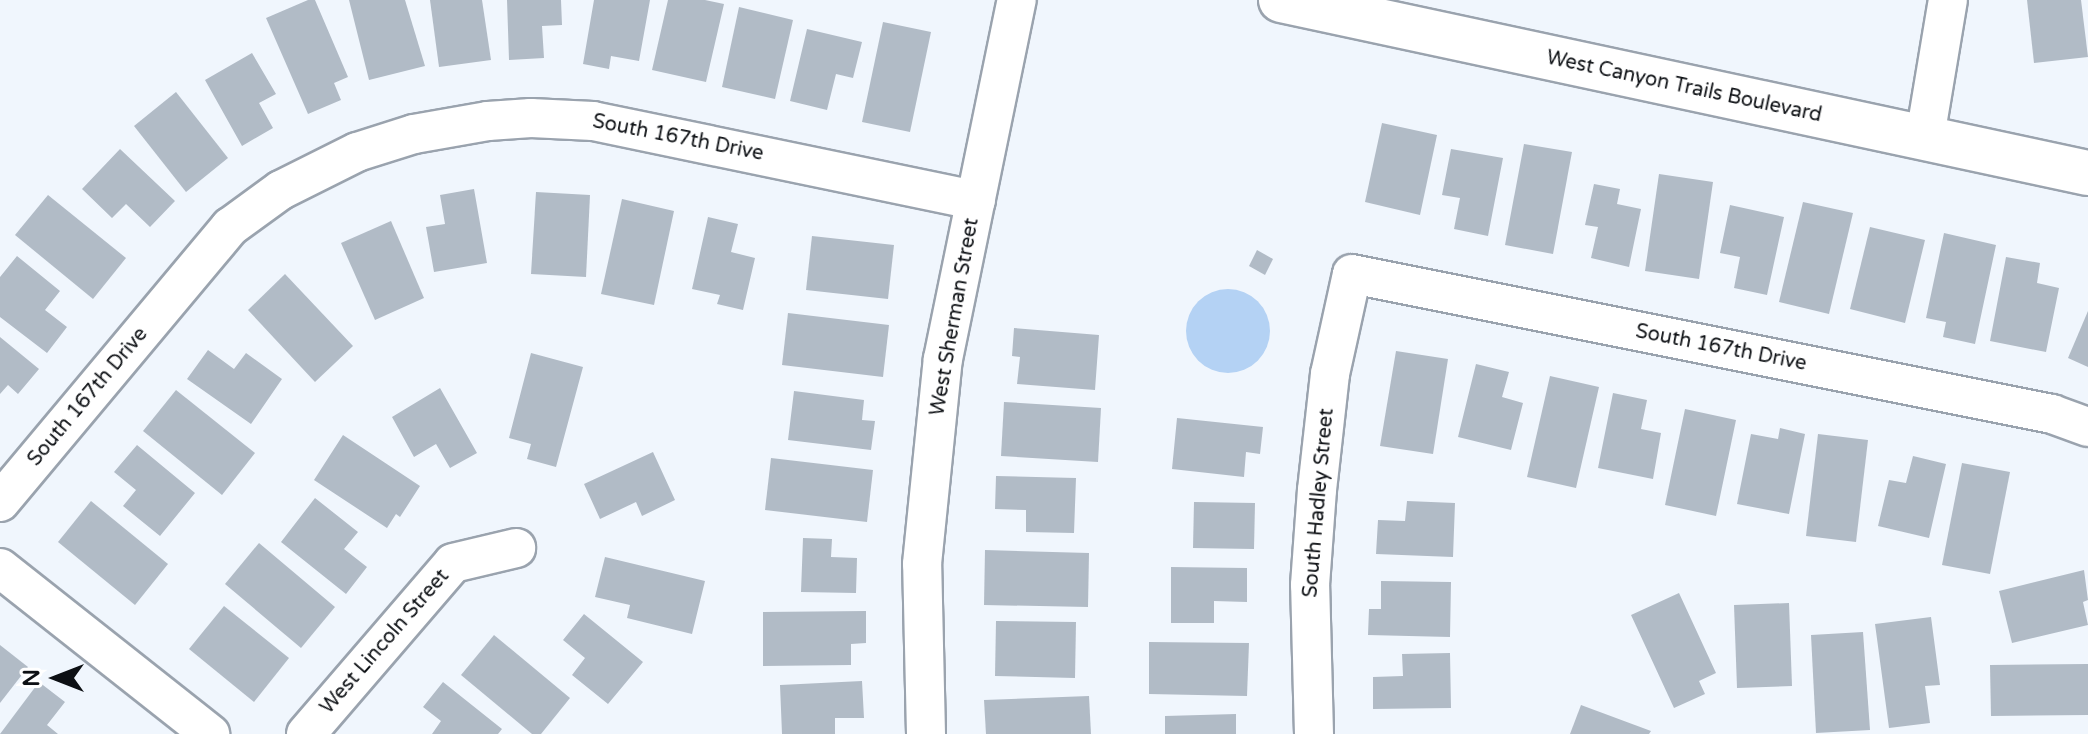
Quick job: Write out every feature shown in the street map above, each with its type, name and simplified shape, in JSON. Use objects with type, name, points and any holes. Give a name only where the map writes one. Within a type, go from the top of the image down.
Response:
[{"type":"street","name":"West Sherman Street","points":[[926,734],[922,564],[943,359],[1017,0]]},
{"type":"street","name":"West Canyon Trails Boulevard","points":[[1281,0],[2088,173]]},
{"type":"street","points":[[1925,137],[1948,0]]},
{"type":"street","name":"South 167th Drive","points":[[0,502],[230,227],[281,190],[357,152],[414,134],[488,121],[531,118],[593,121],[976,200]]},
{"type":"street","name":"South 167th Drive","points":[[1352,274],[2052,414],[2088,427]]},
{"type":"street","name":"South Hadley Street","points":[[1314,734],[1310,585],[1317,490],[1330,374],[1352,274]]},
{"type":"street","name":"West Lincoln Street","points":[[306,734],[453,563],[516,548]]},
{"type":"street","points":[[0,568],[210,734]]},
{"type":"shaded area","points":[[1228,289],[1244,292],[1258,301],[1267,315],[1270,331],[1267,347],[1258,361],[1244,370],[1228,373],[1212,370],[1198,361],[1189,347],[1186,331],[1189,315],[1198,301],[1212,292]]},
{"type":"building","points":[[308,0],[315,0],[348,77],[334,83],[341,100],[308,114],[266,18]]},
{"type":"building","points":[[349,0],[405,0],[425,66],[369,80]]},
{"type":"building","points":[[430,0],[482,0],[491,60],[439,67]]},
{"type":"building","points":[[507,0],[561,0],[562,25],[542,26],[544,58],[509,60]]},
{"type":"building","points":[[594,0],[650,0],[639,61],[611,56],[609,69],[583,64]]},
{"type":"building","points":[[668,0],[705,0],[724,4],[706,82],[652,70]]},
{"type":"building","points":[[2027,0],[2081,0],[2088,57],[2034,63]]},
{"type":"building","points":[[739,7],[793,20],[775,99],[722,87]]},
{"type":"building","points":[[883,22],[931,32],[910,132],[862,122]]},
{"type":"building","points":[[807,29],[862,42],[853,78],[836,74],[827,110],[790,101]]},
{"type":"building","points":[[252,53],[276,94],[259,103],[273,128],[242,146],[205,80]]},
{"type":"building","points":[[176,92],[228,158],[186,192],[134,126]]},
{"type":"building","points":[[1382,123],[1437,135],[1420,215],[1365,202]]},
{"type":"building","points":[[1524,144],[1572,152],[1553,254],[1505,245]]},
{"type":"building","points":[[120,149],[175,201],[150,227],[126,204],[112,218],[82,189]]},
{"type":"building","points":[[1451,149],[1503,158],[1488,236],[1454,229],[1460,198],[1442,195]]},
{"type":"building","points":[[1659,174],[1713,182],[1699,279],[1645,271]]},
{"type":"building","points":[[1594,184],[1620,189],[1617,204],[1641,209],[1629,267],[1591,258],[1598,227],[1585,225]]},
{"type":"building","points":[[474,189],[487,263],[434,272],[426,227],[445,224],[440,195]]},
{"type":"building","points":[[536,192],[590,195],[586,277],[531,274]]},
{"type":"building","points":[[48,195],[126,258],[93,299],[15,235]]},
{"type":"building","points":[[622,199],[674,211],[654,305],[601,294]]},
{"type":"building","points":[[1803,202],[1853,213],[1829,314],[1779,302]]},
{"type":"building","points":[[1730,205],[1784,217],[1767,295],[1734,288],[1740,257],[1720,253]]},
{"type":"building","points":[[708,217],[738,224],[731,252],[755,258],[743,310],[717,304],[720,295],[692,289]]},
{"type":"building","points":[[391,221],[424,298],[375,320],[341,243]]},
{"type":"building","points":[[1870,227],[1925,240],[1905,323],[1850,309]]},
{"type":"building","points":[[1944,233],[1996,245],[1975,344],[1943,337],[1946,322],[1926,318]]},
{"type":"building","points":[[812,236],[894,245],[888,299],[806,290]]},
{"type":"building","points":[[1257,250],[1273,259],[1265,275],[1249,266]]},
{"type":"building","points":[[17,256],[60,291],[45,310],[67,327],[47,353],[0,317],[0,277]]},
{"type":"building","points":[[2006,257],[2040,263],[2037,283],[2059,288],[2046,352],[1990,341]]},
{"type":"building","points":[[285,274],[353,346],[315,382],[248,310]]},
{"type":"building","points":[[2088,311],[2088,367],[2068,358]]},
{"type":"building","points":[[788,313],[889,325],[883,377],[782,365]]},
{"type":"building","points":[[1014,328],[1099,335],[1095,390],[1017,384],[1020,357],[1012,356]]},
{"type":"building","points":[[0,337],[39,369],[18,394],[8,385],[0,394]]},
{"type":"building","points":[[208,350],[234,369],[246,353],[282,379],[251,424],[187,379]]},
{"type":"building","points":[[1396,351],[1448,359],[1433,454],[1380,446]]},
{"type":"building","points":[[531,353],[583,367],[556,467],[527,459],[531,444],[509,438]]},
{"type":"building","points":[[1476,364],[1509,372],[1502,397],[1523,403],[1511,450],[1458,437]]},
{"type":"building","points":[[1550,376],[1599,387],[1576,488],[1527,477]]},
{"type":"building","points":[[440,388],[477,453],[450,468],[436,444],[414,457],[392,417]]},
{"type":"building","points":[[176,390],[255,453],[222,495],[143,431]]},
{"type":"building","points":[[794,391],[864,400],[862,420],[875,421],[871,450],[788,440]]},
{"type":"building","points":[[1613,393],[1647,400],[1641,429],[1661,433],[1653,479],[1598,468]]},
{"type":"building","points":[[1004,402],[1101,408],[1098,462],[1001,456]]},
{"type":"building","points":[[1685,409],[1736,420],[1716,516],[1665,505]]},
{"type":"building","points":[[1177,418],[1263,427],[1260,454],[1246,452],[1244,477],[1172,469]]},
{"type":"building","points":[[1780,428],[1805,434],[1789,514],[1737,504],[1751,434],[1778,439]]},
{"type":"building","points":[[1818,434],[1868,440],[1856,542],[1806,536]]},
{"type":"building","points":[[343,435],[420,486],[400,517],[396,514],[387,528],[314,480]]},
{"type":"building","points":[[137,445],[195,493],[160,536],[123,506],[136,490],[114,472]]},
{"type":"building","points":[[653,452],[675,500],[642,516],[636,502],[600,519],[584,484]]},
{"type":"building","points":[[1913,456],[1946,464],[1929,538],[1878,526],[1889,480],[1906,483]]},
{"type":"building","points":[[771,458],[873,470],[867,522],[765,510]]},
{"type":"building","points":[[1962,463],[2010,472],[1990,574],[1942,565]]},
{"type":"building","points":[[996,476],[1076,478],[1074,533],[1026,532],[1026,510],[995,509]]},
{"type":"building","points":[[315,498],[358,532],[344,549],[367,567],[346,594],[281,542]]},
{"type":"building","points":[[91,501],[168,564],[135,605],[58,542]]},
{"type":"building","points":[[1407,501],[1455,503],[1453,557],[1376,554],[1378,520],[1405,521]]},
{"type":"building","points":[[1194,502],[1255,503],[1254,549],[1193,548]]},
{"type":"building","points":[[803,538],[832,539],[831,557],[857,558],[856,593],[801,592]]},
{"type":"building","points":[[259,543],[335,607],[301,648],[225,584]]},
{"type":"building","points":[[985,550],[1089,553],[1088,607],[984,605]]},
{"type":"building","points":[[605,557],[705,581],[692,634],[627,618],[630,605],[595,597]]},
{"type":"building","points":[[1171,567],[1247,568],[1247,602],[1214,601],[1214,623],[1171,623]]},
{"type":"building","points":[[2084,570],[2088,600],[2083,602],[2088,625],[2012,643],[1999,591]]},
{"type":"building","points":[[1381,581],[1451,582],[1450,637],[1368,635],[1369,609],[1381,609]]},
{"type":"building","points":[[1679,593],[1716,673],[1699,681],[1705,694],[1674,708],[1631,615]]},
{"type":"building","points":[[1789,603],[1792,686],[1737,688],[1734,605]]},
{"type":"building","points":[[224,606],[289,658],[254,702],[189,649]]},
{"type":"building","points":[[866,611],[866,643],[851,644],[851,665],[763,666],[763,612]]},
{"type":"building","points":[[584,614],[643,662],[608,704],[572,675],[585,658],[563,640]]},
{"type":"building","points":[[1931,617],[1940,685],[1925,686],[1930,723],[1889,728],[1875,624]]},
{"type":"building","points":[[996,621],[1076,622],[1075,678],[995,676]]},
{"type":"building","points":[[1863,632],[1870,730],[1816,733],[1811,635]]},
{"type":"building","points":[[494,635],[570,698],[541,734],[532,734],[461,675]]},
{"type":"building","points":[[1149,642],[1249,643],[1247,696],[1149,694]]},
{"type":"building","points":[[0,645],[28,667],[0,703]]},
{"type":"building","points":[[1450,653],[1451,708],[1373,709],[1373,677],[1403,676],[1402,654]]},
{"type":"building","points":[[2088,664],[2088,715],[1991,716],[1990,665]]},
{"type":"building","points":[[862,681],[864,718],[835,718],[835,734],[782,734],[780,685]]},
{"type":"building","points":[[39,682],[65,702],[47,725],[58,734],[0,734]]},
{"type":"building","points":[[443,682],[502,729],[498,734],[432,734],[441,721],[423,707]]},
{"type":"building","points":[[1089,696],[1091,734],[986,734],[984,700]]},
{"type":"building","points":[[1581,705],[1651,731],[1649,734],[1570,734]]},
{"type":"building","points":[[1236,714],[1236,734],[1165,734],[1165,716]]}]
